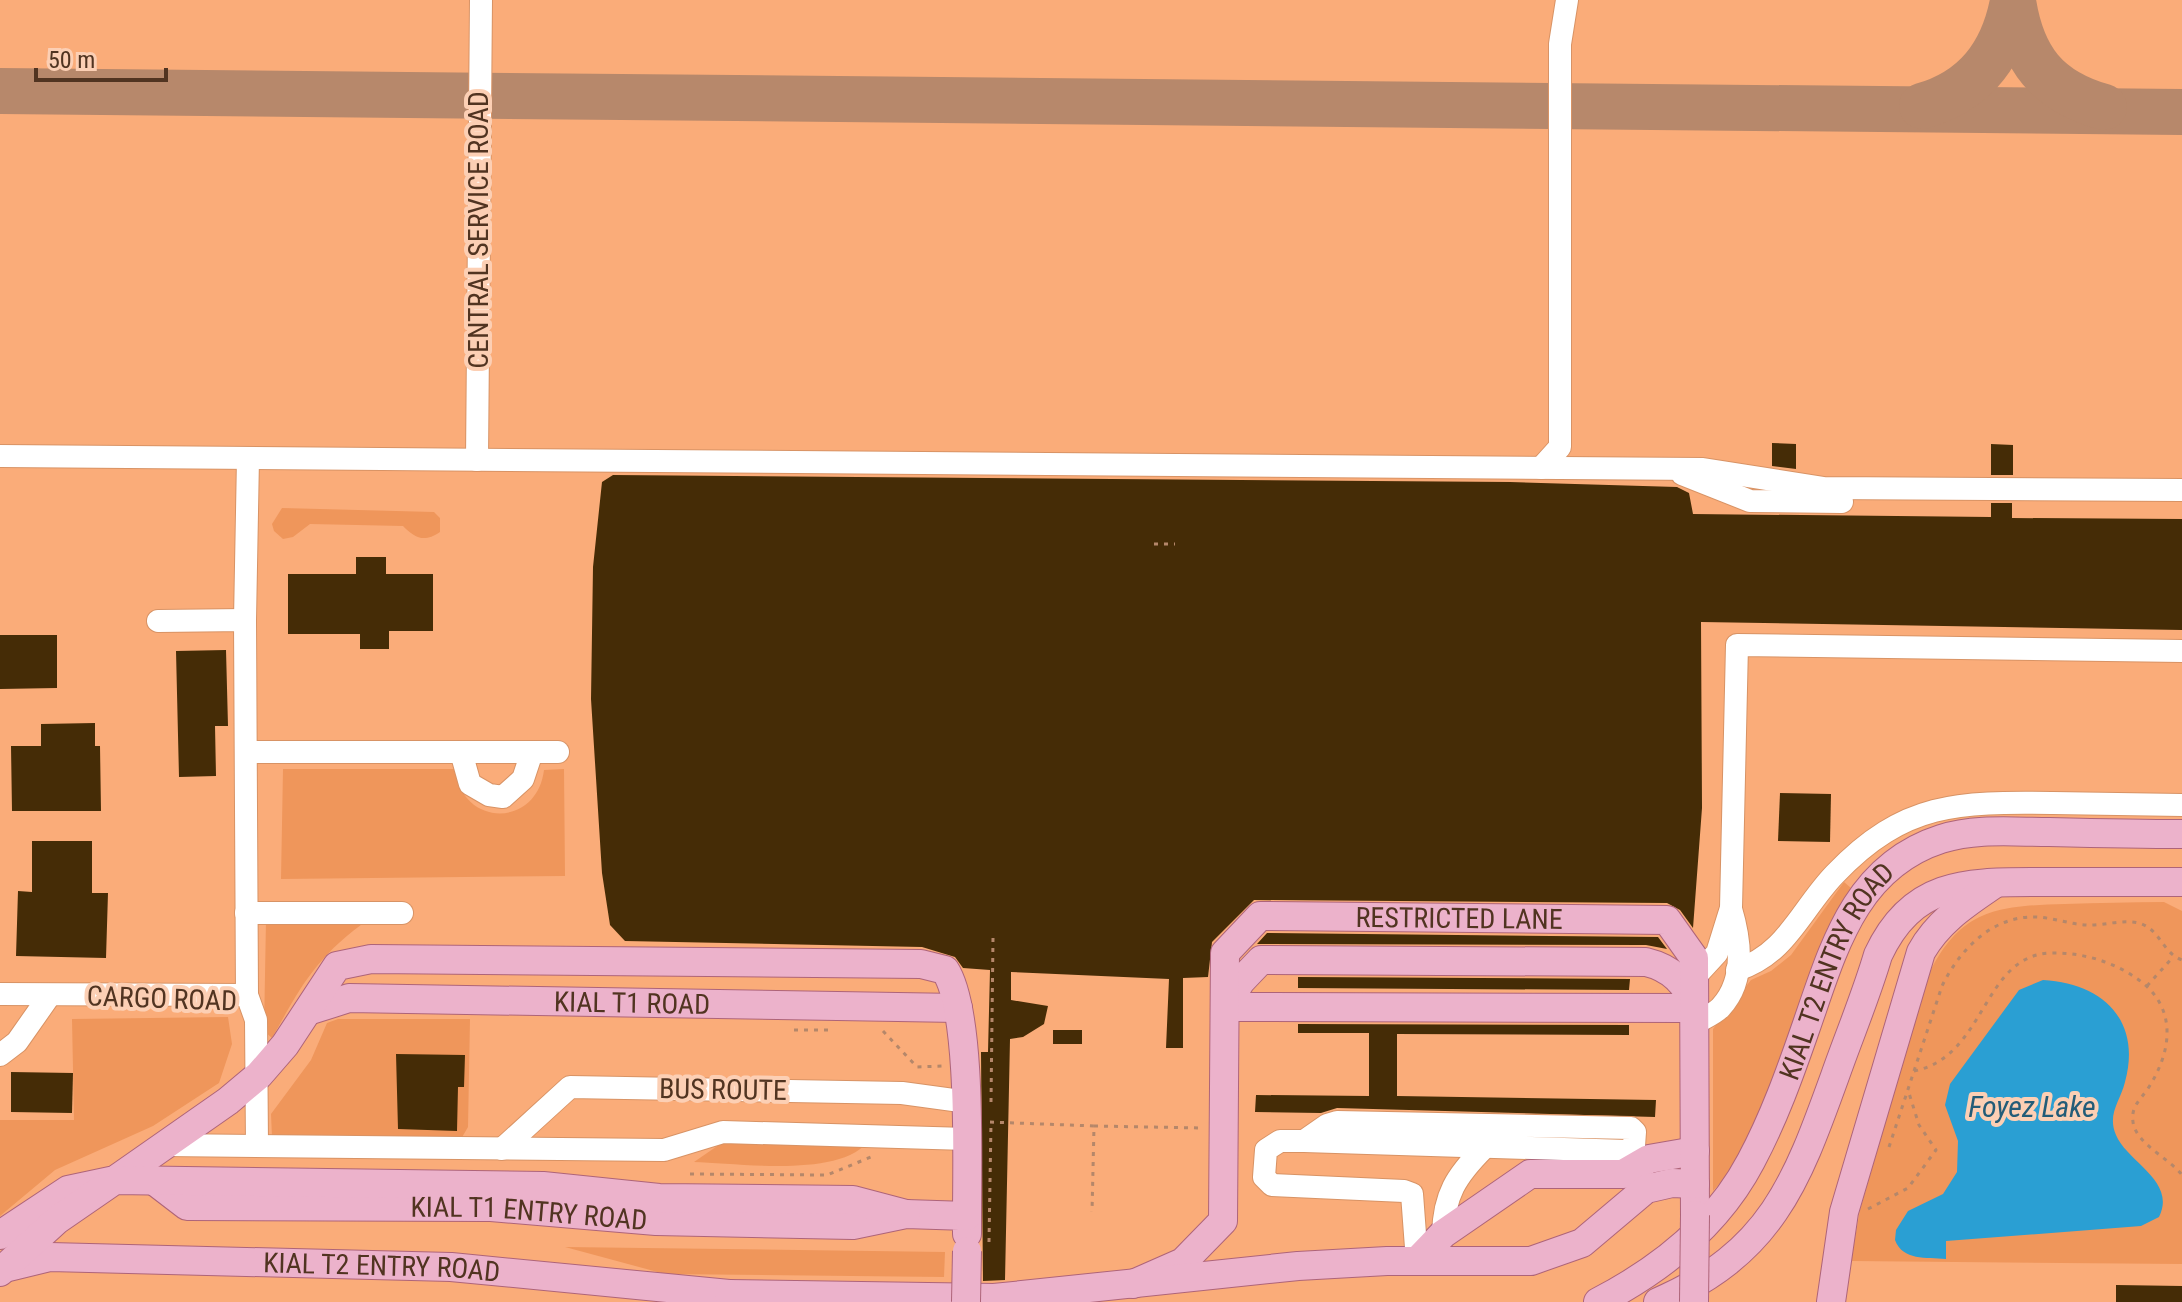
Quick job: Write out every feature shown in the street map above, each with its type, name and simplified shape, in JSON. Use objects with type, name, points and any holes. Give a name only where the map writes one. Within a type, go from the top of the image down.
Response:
[{"type":"main road","name":"KIAL T2 ENTRY ROAD","points":[[1598,1302],[1672,1255],[1734,1188],[1783,1095],[1839,933],[1860,898],[1888,868],[1923,846],[1978,832],[2182,834]]},
{"type":"main road","name":"KIAL T2 ENTRY ROAD","points":[[1658,1302],[1705,1279],[1745,1247],[1786,1196],[1806,1157],[1878,955],[1893,927],[1916,904],[1946,888],[1996,883],[2182,882]]},
{"type":"main road","points":[[1831,1302],[1844,1212],[1921,952],[1932,933],[1996,883]]},
{"type":"main road","name":"RESTRICTED LANE","points":[[1225,1007],[1225,953],[1260,916],[1667,920],[1694,958],[1694,1302]]},
{"type":"main road","name":"KIAL T1 ROAD","points":[[308,1011],[349,998],[955,995],[945,970],[921,964],[371,959],[337,966]]},
{"type":"main road","points":[[1133,1284],[1183,1262],[1223,1221],[1225,1007],[1241,981],[1261,960],[1646,962],[1676,976],[1688,991],[1694,1016],[1225,1007]]},
{"type":"main road","name":"KIAL T1 ENTRY ROAD","points":[[4,1270],[57,1220],[259,1075],[308,1011],[337,966]]},
{"type":"main road","points":[[955,995],[968,1102],[967,1216],[978,1247],[979,1301]]},
{"type":"main road","points":[[1417,1261],[1443,1234],[1530,1174],[1623,1174],[1649,1159],[1695,1151]]},
{"type":"main road","name":"KIAL T1 ENTRY ROAD","points":[[0,1235],[68,1190],[115,1180],[157,1183],[187,1206],[491,1207],[656,1221],[853,1225],[906,1214],[967,1216]]},
{"type":"main road","points":[[729,1294],[979,1301],[1298,1266],[1417,1261],[1513,1263],[1549,1257],[1596,1234],[1646,1189],[1672,1183],[1695,1184]]},
{"type":"main road","name":"KIAL T2 ENTRY ROAD","points":[[4,1270],[50,1257],[451,1267],[729,1294],[756,1302]]},
{"type":"lane","name":"CENTRAL SERVICE ROAD","points":[[477,460],[481,0]]},
{"type":"lane","points":[[1541,468],[1560,447],[1560,44],[1567,0]]},
{"type":"lane","points":[[0,456],[1662,469],[1750,474],[1824,488],[2182,490]]},
{"type":"lane","points":[[247,995],[245,620],[248,458]]},
{"type":"lane","points":[[1662,469],[1698,479],[1730,496],[1750,501],[2182,504]]},
{"type":"lane","points":[[158,621],[245,620]]},
{"type":"lane","points":[[1694,978],[1717,953],[1731,908],[1737,645],[2182,651]]},
{"type":"lane","points":[[246,752],[558,752]]},
{"type":"lane","points":[[461,752],[470,784],[489,795],[503,797],[523,779],[532,752]]},
{"type":"lane","points":[[1737,970],[1761,960],[1782,944],[1818,894],[1863,848],[1893,827],[1929,811],[1970,802],[2182,805]]},
{"type":"lane","points":[[1694,1016],[1722,1006],[1737,970],[1741,942],[1731,908]]},
{"type":"lane","points":[[246,913],[402,913]]},
{"type":"lane","name":"CARGO ROAD","points":[[0,994],[247,995],[256,1020],[259,1075],[257,1146]]},
{"type":"lane","points":[[0,1055],[17,1042],[50,995]]},
{"type":"lane","name":"BUS ROUTE","points":[[502,1149],[570,1087],[902,1093],[968,1102]]},
{"type":"lane","points":[[1304,1141],[1337,1122],[1631,1128],[1637,1139],[1627,1151],[1304,1141],[1272,1143],[1262,1162],[1264,1177],[1272,1185],[1404,1191],[1412,1194],[1417,1261]]},
{"type":"lane","name":"BUS ROUTE","points":[[165,1145],[664,1150],[723,1132],[967,1139]]},
{"type":"lane","points":[[1443,1234],[1448,1193],[1455,1178],[1484,1148]]},
{"type":"path","points":[[1154,544],[1175,544]]},
{"type":"path","points":[[1888,1149],[1948,973],[1965,950],[2000,925],[2029,917],[2091,926],[2136,923],[2153,930],[2173,957],[2182,960]]},
{"type":"path","points":[[993,938],[990,1123],[1225,1129]]},
{"type":"path","points":[[1914,1071],[1935,1065],[1951,1053],[1983,1014],[2005,974],[2032,956],[2056,953],[2095,959],[2121,968],[2147,986],[2163,1005],[2169,1033],[2155,1076],[2135,1105],[2133,1121],[2143,1140],[2182,1175]]},
{"type":"path","points":[[2147,986],[2173,957]]},
{"type":"path","points":[[794,1030],[838,1030]]},
{"type":"path","points":[[882,1030],[917,1067],[992,1066]]},
{"type":"path","points":[[1868,1209],[1908,1188],[1936,1150],[1919,1125],[1908,1090]]},
{"type":"path","points":[[978,1247],[991,1123]]},
{"type":"path","points":[[1092,1212],[1094,1126]]},
{"type":"path","points":[[1864,1223],[1873,1194]]},
{"type":"shaded area","points":[[0,0],[2182,0],[2182,1302],[0,1302]]},
{"type":"shaded area","points":[[282,508],[434,512],[440,518],[440,532],[424,538],[403,526],[310,524],[293,537],[283,539],[274,531],[272,524]]},
{"type":"shaded area","points":[[283,769],[455,769],[461,788],[471,802],[484,811],[500,813],[515,811],[528,803],[538,789],[544,770],[564,769],[565,876],[281,879]]},
{"type":"shaded area","points":[[1844,882],[1851,888],[1839,908],[1775,1094],[1737,1161],[1713,1191],[1713,1029],[1751,980],[1771,971],[1791,955]]},
{"type":"shaded area","points":[[2164,902],[2182,911],[2182,1264],[1851,1261],[1860,1210],[1928,976],[1953,937],[1967,924],[2000,910],[2065,904]]},
{"type":"shaded area","points":[[369,919],[336,946],[312,972],[272,1038],[264,1031],[266,920]]},
{"type":"shaded area","points":[[228,1017],[232,1044],[219,1083],[153,1126],[55,1170],[0,1216],[0,1120],[74,1120],[72,1019]]},
{"type":"shaded area","points":[[338,1019],[470,1019],[468,1127],[461,1139],[272,1137],[271,1114],[311,1060],[327,1023]]},
{"type":"shaded area","points":[[870,1139],[856,1152],[837,1160],[814,1164],[762,1166],[694,1162],[726,1140]]},
{"type":"shaded area","points":[[565,1247],[945,1252],[944,1277],[665,1274]]},
{"type":"water","name":"Foyez Lake","points":[[2043,980],[2083,988],[2099,997],[2122,1023],[2128,1040],[2129,1060],[2114,1114],[2114,1128],[2122,1145],[2156,1182],[2163,1204],[2159,1217],[2141,1226],[1946,1241],[1946,1259],[1909,1255],[1895,1240],[1896,1230],[1908,1211],[1943,1194],[1957,1172],[1958,1141],[1945,1105],[1950,1084],[2019,990]]},
{"type":"building","points":[[1772,443],[1796,444],[1796,469],[1772,466]]},
{"type":"building","points":[[1991,444],[2013,445],[2013,475],[1991,475]]},
{"type":"building","points":[[613,475],[1510,482],[1677,487],[1689,493],[1693,514],[1991,517],[1991,503],[2012,503],[2012,518],[2182,519],[2182,630],[1701,622],[1702,808],[1693,928],[1680,910],[1667,903],[1254,900],[1212,942],[1208,977],[1183,978],[1183,1048],[1166,1048],[1169,979],[1011,972],[1011,1000],[1048,1006],[1044,1024],[1023,1037],[1010,1039],[1005,1280],[983,1281],[981,1052],[988,1052],[990,970],[963,968],[955,957],[922,947],[625,941],[610,925],[602,873],[591,699],[593,567],[602,482]]},
{"type":"building","points":[[356,557],[386,557],[386,574],[433,574],[433,631],[389,631],[389,649],[360,649],[360,634],[288,634],[288,574],[356,574]]},
{"type":"building","points":[[0,635],[57,635],[57,688],[0,689]]},
{"type":"building","points":[[226,650],[228,726],[215,726],[216,776],[179,777],[176,651]]},
{"type":"building","points":[[95,723],[95,746],[100,746],[101,811],[12,811],[11,746],[41,746],[41,724]]},
{"type":"building","points":[[1780,793],[1831,794],[1830,842],[1778,841]]},
{"type":"building","points":[[32,841],[92,841],[92,893],[108,893],[106,958],[16,956],[18,891],[32,892]]},
{"type":"building","points":[[1267,933],[1658,937],[1667,949],[1646,945],[1257,944]]},
{"type":"building","points":[[1298,977],[1630,979],[1629,990],[1298,988]]},
{"type":"building","points":[[1298,1024],[1629,1025],[1629,1035],[1397,1034],[1397,1096],[1656,1100],[1655,1117],[1337,1108],[1321,1113],[1255,1112],[1256,1095],[1369,1096],[1369,1033],[1298,1033]]},
{"type":"building","points":[[1053,1030],[1082,1030],[1082,1044],[1053,1044]]},
{"type":"building","points":[[396,1054],[465,1055],[464,1087],[458,1087],[457,1131],[398,1129]]},
{"type":"building","points":[[11,1072],[73,1073],[72,1113],[11,1112]]},
{"type":"building","points":[[2116,1285],[2182,1286],[2182,1302],[2116,1302]]},
{"type":"taxiway","points":[[1922,106],[1957,91],[1984,68],[2002,38],[2013,1],[2023,40],[2040,70],[2067,92],[2104,107]]},
{"type":"taxiway","points":[[0,91],[2182,112]]}]
